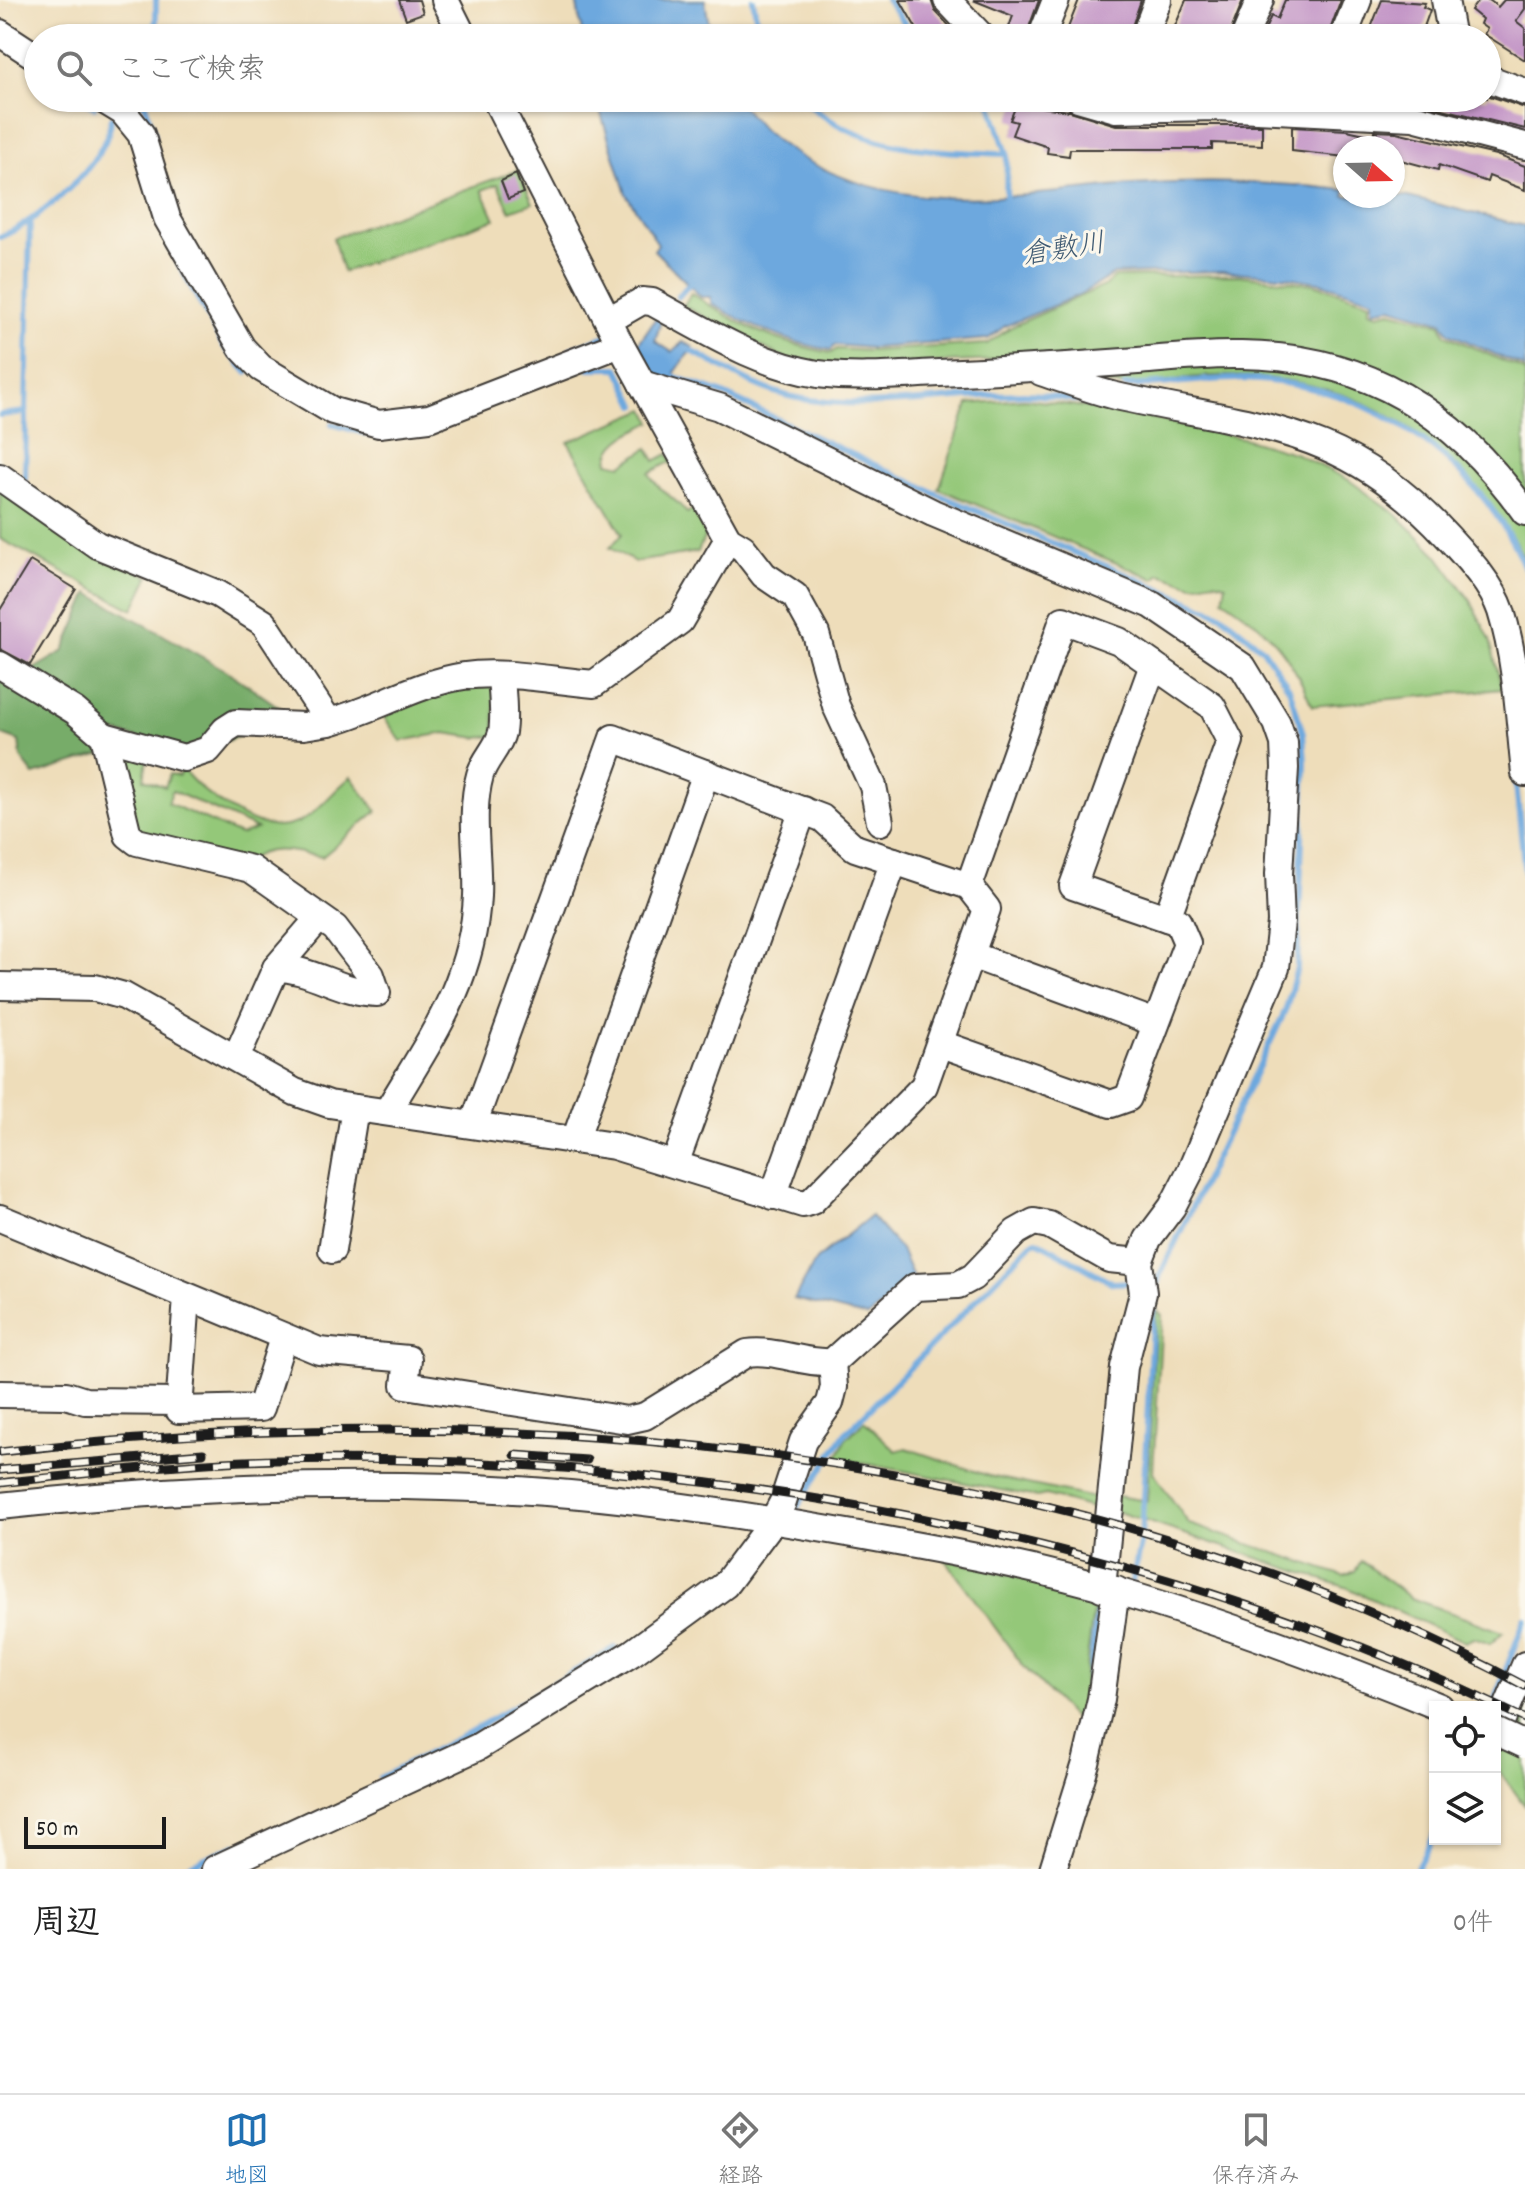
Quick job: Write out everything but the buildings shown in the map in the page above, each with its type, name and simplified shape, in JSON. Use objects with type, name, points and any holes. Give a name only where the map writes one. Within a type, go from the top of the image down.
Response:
[{"type":"street","points":[[445,0],[457,24]]},
{"type":"street","points":[[947,0],[970,24]]},
{"type":"street","points":[[1047,24],[1056,0]]},
{"type":"street","points":[[1149,24],[1158,0]]},
{"type":"street","points":[[1250,24],[1260,0]]},
{"type":"street","points":[[1349,24],[1358,0]]},
{"type":"street","points":[[1445,0],[1449,24]]},
{"type":"street","points":[[0,33],[24,49]]},
{"type":"street","points":[[1501,83],[1525,92]]},
{"type":"street","points":[[118,112],[141,134],[167,218],[231,333],[261,368],[333,411],[379,424],[429,418],[615,332],[642,301],[652,302],[735,346],[785,366],[820,374],[873,376],[1031,369],[1240,354],[1291,358],[1370,380],[1408,397],[1449,426],[1494,468],[1525,512]]},
{"type":"street","points":[[502,112],[642,384],[728,539],[743,548],[764,575],[795,596],[816,634],[836,706],[873,786],[880,822]]},
{"type":"street","points":[[1428,112],[1525,146]]},
{"type":"street","points":[[1031,369],[1113,395],[1243,419],[1319,442],[1356,460],[1431,518],[1472,563],[1500,607],[1513,658],[1525,773]]},
{"type":"street","points":[[642,384],[719,407],[933,513],[1152,605],[1243,667],[1268,704],[1284,743],[1279,874],[1281,922],[1276,968],[1191,1170],[1172,1207],[1148,1239],[1124,1367],[1101,1699],[1086,1763],[1053,1869]]},
{"type":"street","points":[[0,477],[97,545],[218,594],[264,623],[329,722]]},
{"type":"street","points":[[0,665],[75,711],[104,736],[184,758],[208,750],[225,730],[236,723],[304,726],[329,722],[362,713],[433,683],[467,676],[594,684],[680,621],[728,539]]},
{"type":"street","points":[[969,886],[1063,620],[1119,641],[1212,706],[1230,741],[1167,918]]},
{"type":"street","points":[[941,1044],[1111,1104],[1128,1098],[1187,943],[1178,922],[1073,886],[1153,665]]},
{"type":"street","points":[[387,1112],[456,996],[466,971],[474,937],[478,893],[474,838],[480,774],[502,733],[501,677]]},
{"type":"street","points":[[104,736],[128,835],[137,842],[251,869],[335,928],[371,975],[377,993],[363,993],[296,968],[276,968]]},
{"type":"street","points":[[0,986],[95,988],[124,996],[295,1092],[329,1104],[614,1146],[803,1204],[812,1201],[924,1086],[987,909],[969,886],[855,848],[822,818],[613,738],[473,1125]]},
{"type":"street","points":[[575,1140],[706,773]]},
{"type":"street","points":[[675,1164],[803,810]]},
{"type":"street","points":[[773,1196],[894,861]]},
{"type":"street","points":[[236,1058],[276,968],[319,918]]},
{"type":"street","points":[[971,955],[1156,1023]]},
{"type":"street","points":[[332,1250],[355,1108]]},
{"type":"street","points":[[0,1218],[319,1351],[408,1359],[405,1385],[627,1420],[645,1416],[747,1353],[762,1351],[817,1363],[832,1362],[915,1287],[958,1285],[973,1277],[1016,1232],[1034,1222],[1049,1225],[1141,1274]]},
{"type":"street","points":[[187,1297],[179,1410],[261,1408],[283,1338]]},
{"type":"street","points":[[215,1869],[478,1747],[632,1653],[731,1578],[783,1522],[803,1441],[830,1403],[834,1387],[832,1362]]},
{"type":"street","points":[[0,1394],[66,1395],[85,1401],[179,1402]]},
{"type":"street","points":[[0,1506],[225,1487],[392,1486],[546,1492],[697,1508],[962,1554],[1109,1589],[1317,1658],[1429,1703]]},
{"type":"street","points":[[1501,1719],[1525,1665]]},
{"type":"street","points":[[1501,1735],[1525,1745]]},
{"type":"green space","points":[[518,170],[533,203],[510,211],[498,184],[482,190],[495,219],[343,272],[333,238]]},
{"type":"green space","points":[[1237,275],[1314,284],[1370,302],[1370,311],[1378,314],[1391,311],[1441,324],[1446,335],[1525,371],[1525,499],[1517,485],[1320,359],[1005,360],[801,367],[680,304],[684,305],[691,293],[758,331],[792,344],[831,353],[837,349],[869,351],[987,344],[1011,327],[1106,285],[1114,277]]},
{"type":"green space","points":[[1217,360],[1351,379],[1430,419],[1525,522],[1525,559],[1498,516],[1468,479],[1434,447],[1398,421],[1358,400],[1314,386],[1267,378],[1215,376],[1112,385],[1060,370]]},
{"type":"green space","points":[[1024,399],[1129,413],[1246,439],[1297,454],[1349,480],[1397,515],[1437,555],[1471,601],[1490,640],[1502,689],[1312,706],[1296,672],[1277,645],[1254,621],[1223,599],[1226,584],[1214,581],[1193,585],[1160,574],[1155,579],[939,489],[968,404]]},
{"type":"green space","points":[[646,409],[652,422],[618,442],[608,462],[622,465],[648,448],[655,461],[668,454],[709,526],[698,552],[635,562],[610,548],[622,534],[568,442]],"holes":[[[670,462],[695,509],[687,513],[649,473]]]},
{"type":"green space","points":[[0,490],[149,577],[133,610],[0,539]]},
{"type":"green space","points":[[89,593],[227,671],[292,716],[195,753],[107,730],[27,673],[64,651]]},
{"type":"green space","points":[[0,680],[25,688],[79,722],[102,754],[34,775],[21,758],[19,741],[0,734]]},
{"type":"green space","points":[[494,684],[495,736],[478,738],[445,733],[401,741],[382,714],[418,696]]},
{"type":"green space","points":[[120,750],[147,760],[144,779],[165,787],[170,774],[179,776],[181,771],[220,803],[266,825],[280,827],[302,820],[351,777],[377,811],[322,857],[274,851],[256,855],[248,861],[136,838]],"holes":[[[172,791],[257,829],[240,835],[168,803]]]},
{"type":"green space","points":[[1156,1309],[1162,1315],[1153,1472],[1189,1524],[1344,1576],[1355,1571],[1361,1561],[1411,1598],[1503,1632],[1490,1644],[1474,1638],[1465,1642],[1348,1588],[1115,1511],[1117,1496],[1147,1501]]},
{"type":"green space","points":[[864,1421],[896,1451],[906,1448],[989,1476],[1104,1500],[1102,1511],[1046,1495],[1037,1497],[837,1458],[845,1440]]},
{"type":"green space","points":[[945,1559],[1090,1595],[1094,1604],[1079,1724],[1024,1667]]},
{"type":"green space","points":[[1525,1684],[1525,1806],[1501,1773],[1501,1739]]},
{"type":"water","points":[[576,0],[705,0],[709,24],[580,24]]},
{"type":"water","name":"倉敷川","points":[[600,112],[748,112],[767,133],[804,159],[844,178],[884,190],[924,196],[1006,197],[1158,183],[1212,182],[1333,189],[1333,208],[1405,208],[1405,196],[1525,226],[1525,368],[1449,333],[1442,322],[1391,307],[1373,310],[1373,299],[1318,282],[1222,271],[1114,274],[1081,294],[1005,326],[988,339],[872,348],[835,345],[831,350],[799,343],[755,327],[712,304],[710,297],[701,297],[654,250],[658,244],[626,194]]},
{"type":"water","points":[[658,315],[662,318],[655,341],[672,352],[683,342],[693,347],[669,381],[653,372],[638,344]]},
{"type":"water","points":[[871,1216],[901,1250],[914,1279],[868,1317],[794,1299],[816,1260]]},
{"type":"waterway","points":[[155,24],[156,0]]},
{"type":"waterway","points":[[753,0],[757,24]]},
{"type":"waterway","points":[[887,0],[905,24]]},
{"type":"waterway","points":[[147,112],[154,134]]},
{"type":"waterway","points":[[818,112],[847,129],[898,145],[951,152],[1007,154],[1006,202]]},
{"type":"waterway","points":[[994,112],[1007,154]]},
{"type":"waterway","points":[[0,237],[33,218],[85,171],[107,135],[111,118]]},
{"type":"waterway","points":[[0,415],[26,412],[30,222]]},
{"type":"waterway","points":[[169,246],[223,345],[247,372]]},
{"type":"waterway","points":[[678,297],[691,282]]},
{"type":"waterway","points":[[571,349],[606,336]]},
{"type":"waterway","points":[[684,350],[686,348],[768,389],[825,402],[882,403],[1024,394],[1103,405]]},
{"type":"waterway","points":[[589,368],[618,368],[636,405]]},
{"type":"waterway","points":[[667,374],[721,393],[941,496],[1222,615],[1263,649],[1289,688],[1303,733],[1305,763],[1297,968],[1286,1009],[1159,1277],[1153,1308],[1141,1539],[1132,1582]]},
{"type":"waterway","points":[[1125,386],[1226,379],[1260,380],[1303,386],[1343,398],[1382,415],[1418,437],[1451,463],[1480,494],[1505,529],[1525,568]]},
{"type":"waterway","points":[[25,483],[26,412]]},
{"type":"waterway","points":[[332,424],[371,435]]},
{"type":"waterway","points":[[398,434],[438,428]]},
{"type":"waterway","points":[[1515,774],[1525,874]]},
{"type":"waterway","points":[[791,1517],[843,1436],[1031,1244],[1037,1241],[1113,1283],[1135,1282]]},
{"type":"waterway","points":[[740,1580],[746,1580],[768,1549]]},
{"type":"waterway","points":[[1085,1712],[1098,1606]]},
{"type":"waterway","points":[[1494,1701],[1525,1619]]},
{"type":"waterway","points":[[380,1778],[461,1737],[615,1648]]},
{"type":"waterway","points":[[180,1869],[236,1845]]},
{"type":"waterway","points":[[1416,1869],[1429,1845]]},
{"type":"railway","points":[[0,1452],[192,1435],[388,1430],[585,1436],[782,1456],[976,1490],[1166,1539],[1350,1604],[1525,1686]]},
{"type":"railway","points":[[0,1470],[203,1453]]},
{"type":"railway","points":[[515,1455],[587,1460]]},
{"type":"railway","points":[[0,1483],[137,1468],[240,1461],[433,1461],[594,1471],[755,1489],[915,1517],[1073,1553],[1228,1599],[1379,1654],[1525,1719]]}]
